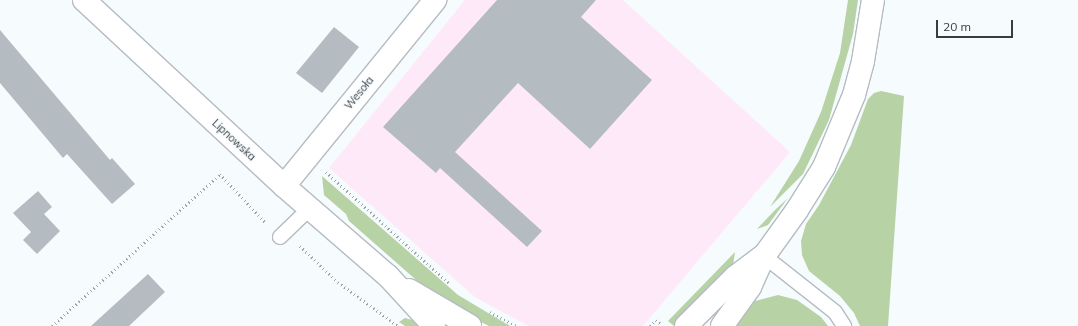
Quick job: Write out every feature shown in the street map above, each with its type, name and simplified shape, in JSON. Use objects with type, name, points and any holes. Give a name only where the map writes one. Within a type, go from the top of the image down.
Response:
[{"type":"main road","name":"Lipnowska","points":[[84,0],[309,209],[388,276],[434,326]]},
{"type":"main road","name":"Wesoła","points":[[284,186],[435,0]]},
{"type":"main road","points":[[722,326],[750,287],[764,256],[814,183],[842,126],[864,61],[873,0]]},
{"type":"main road","points":[[686,326],[735,277],[764,256]]},
{"type":"main road","name":"Lipnowska","points":[[388,276],[470,326]]},
{"type":"lane","points":[[283,235],[309,209]]},
{"type":"lane","points":[[764,256],[835,312],[844,326]]},
{"type":"path","points":[[308,156],[455,288]]},
{"type":"path","points":[[52,326],[220,174],[283,235],[338,282],[399,326]]},
{"type":"path","points":[[484,308],[516,326]]},
{"type":"path","points":[[650,326],[656,320],[663,326]]},
{"type":"shaded area","points":[[465,0],[623,0],[790,152],[643,326],[529,326],[476,298],[329,168]]},
{"type":"green space","points":[[848,0],[858,0],[853,34],[829,120],[803,174],[770,207],[799,161],[821,112],[840,53]]},
{"type":"green space","points":[[881,91],[904,96],[888,326],[860,326],[854,313],[840,296],[809,271],[802,255],[801,241],[806,224],[819,205],[851,145],[868,99],[874,93]]},
{"type":"green space","points":[[322,176],[458,295],[510,326],[489,326],[467,315],[423,286],[349,221],[346,214],[324,195]]},
{"type":"green space","points":[[788,198],[768,225],[757,229],[775,210]]},
{"type":"green space","points":[[735,252],[733,266],[674,326],[668,321]]},
{"type":"green space","points":[[778,295],[797,300],[821,317],[828,326],[731,326],[755,301]]},
{"type":"green space","points":[[405,318],[412,320],[420,326],[405,326],[399,322]]},
{"type":"building","points":[[497,0],[596,0],[581,17],[652,80],[590,149],[518,83],[455,152],[542,231],[527,247],[440,168],[436,173],[383,127]]},
{"type":"building","points":[[334,27],[359,47],[322,93],[296,73]]},
{"type":"building","points":[[0,30],[110,160],[112,158],[135,184],[112,204],[67,154],[63,158],[0,83]]},
{"type":"building","points":[[38,191],[52,207],[44,214],[60,231],[37,254],[23,240],[31,232],[13,213]]},
{"type":"building","points":[[148,274],[165,292],[129,326],[91,326]]}]
